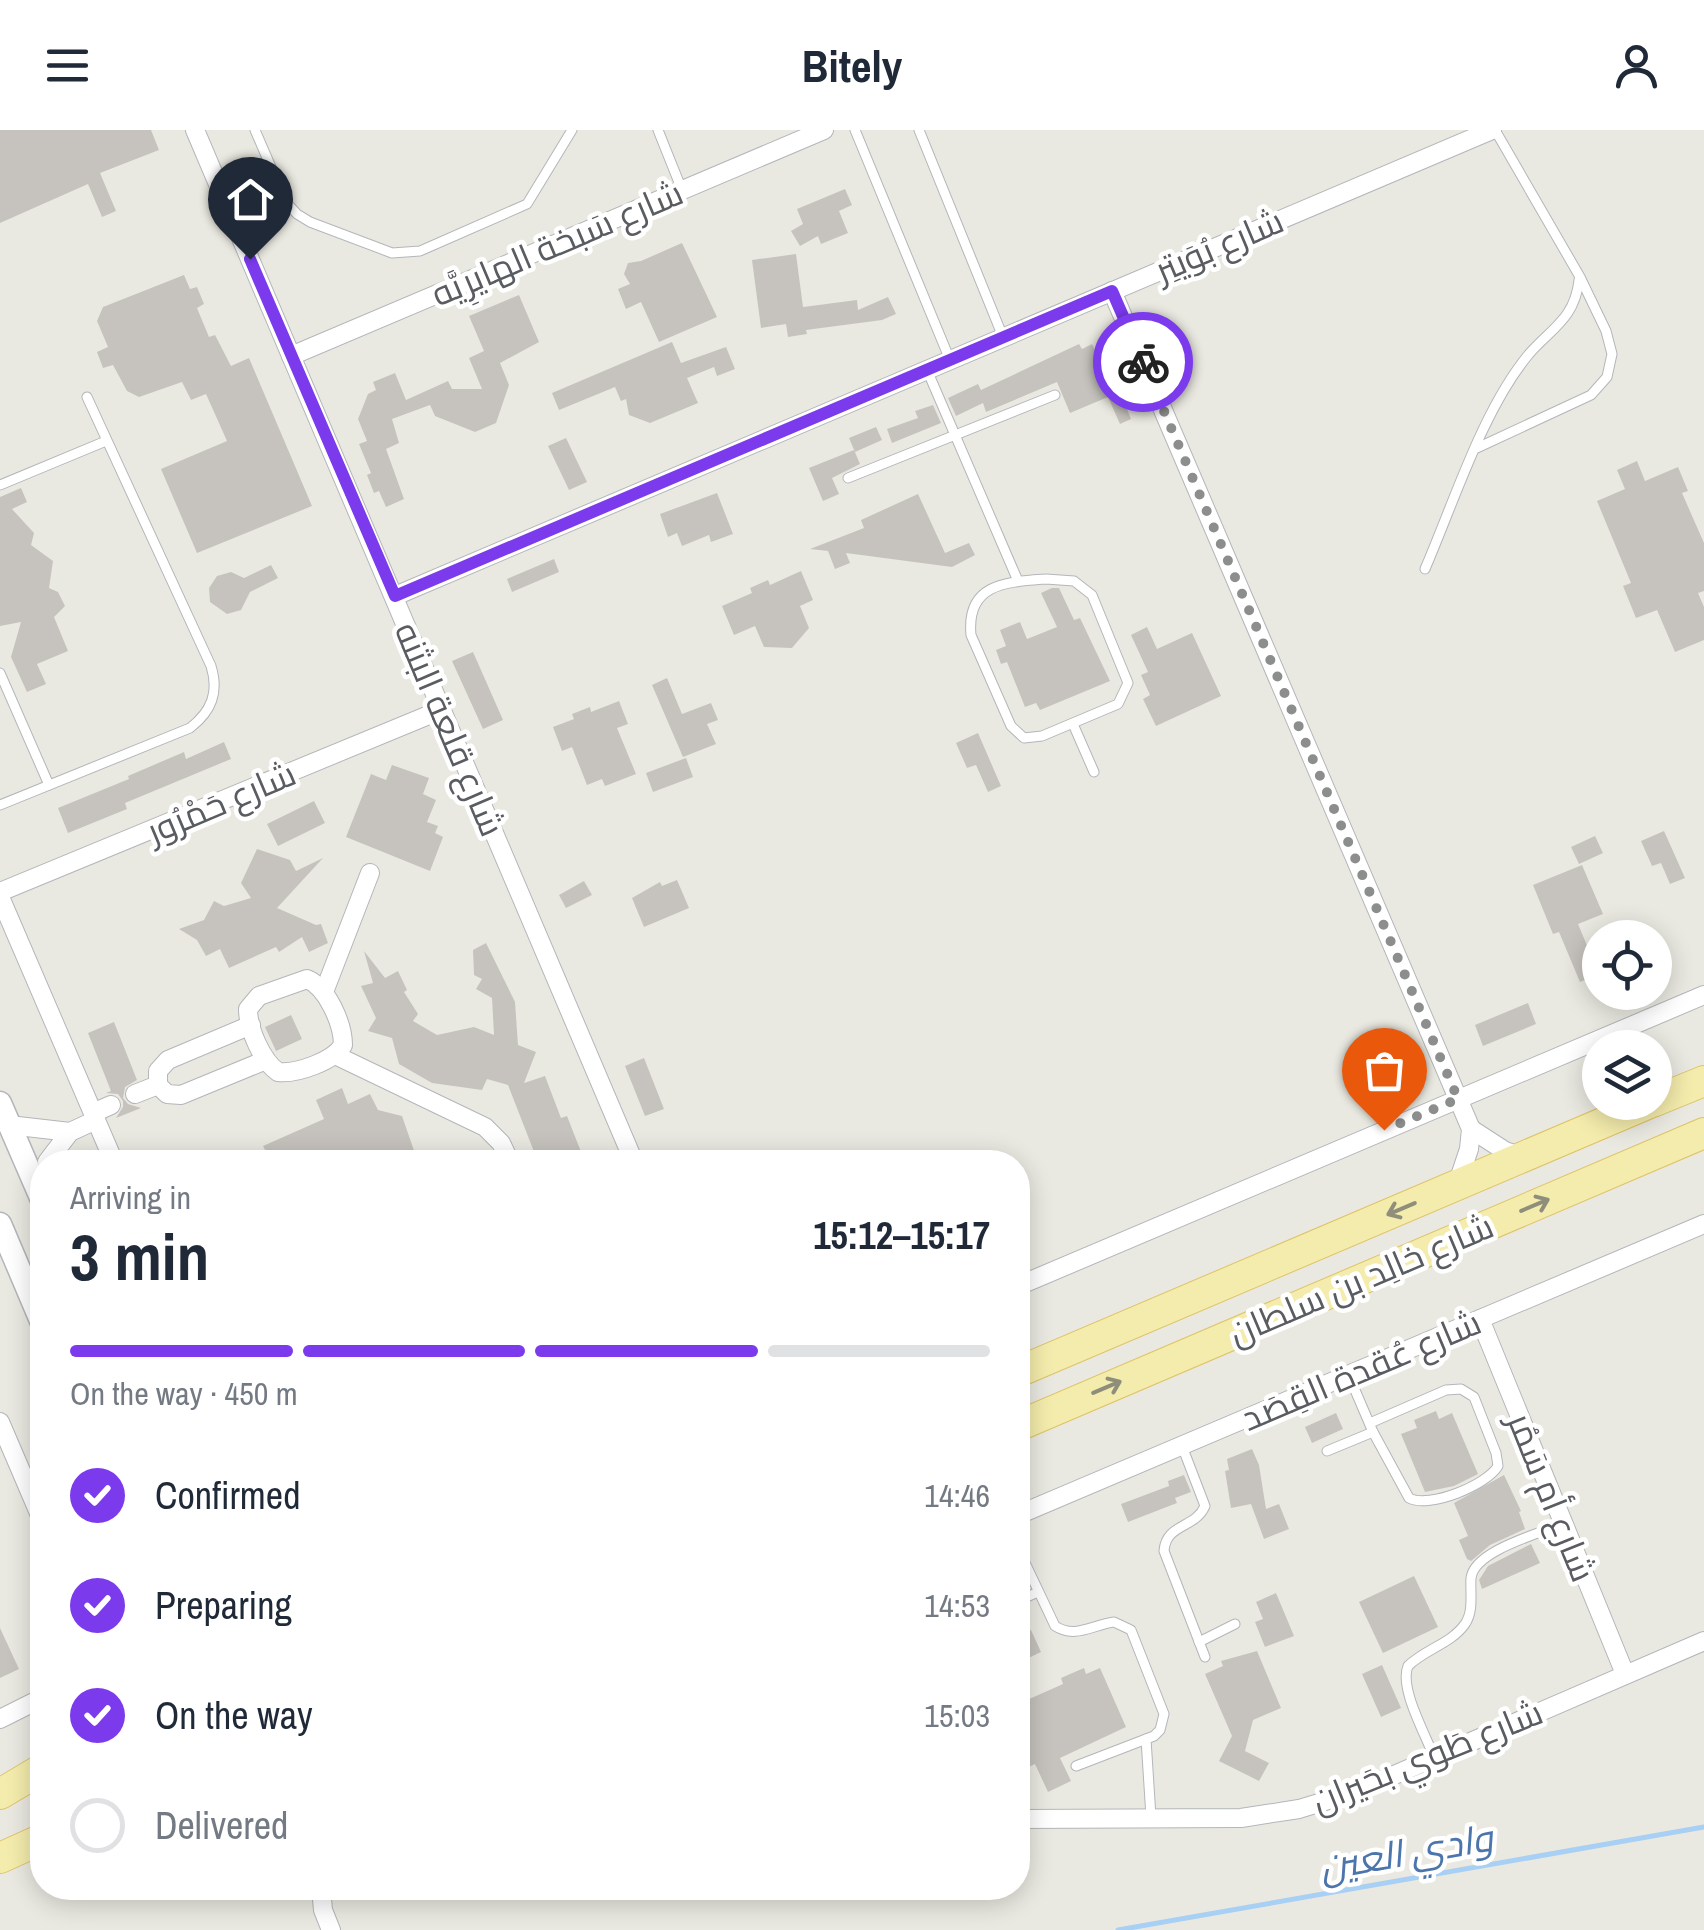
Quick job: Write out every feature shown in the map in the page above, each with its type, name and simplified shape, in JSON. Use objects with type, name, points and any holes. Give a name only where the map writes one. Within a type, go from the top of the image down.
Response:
[{"type":"main road","name":"شارع خالِد بن سلطان","points":[[1672,1094],[1704,1080]]},
{"type":"main road","name":"شارع خالِد بن سلطان","points":[[1030,1367],[1611,1120]]},
{"type":"main road","name":"شارع خالِد بن سلطان","points":[[1030,1421],[1704,1133]]},
{"type":"main road","points":[[0,1794],[30,1776]]},
{"type":"main road","points":[[0,1806],[30,1793]]},
{"type":"main road","points":[[0,1858],[30,1845]]},
{"type":"street","name":"شارع قلعة البثنه","points":[[195,130],[629,1150]]},
{"type":"street","name":"شارع سَبخة الهايرِيَّه","points":[[291,356],[824,130]]},
{"type":"street","name":"شارع بُوَيتِر","points":[[395,596],[1494,130]]},
{"type":"street","points":[[1112,291],[1471,1130],[1469,1149],[1456,1185]]},
{"type":"street","name":"شارع حَمْرُور","points":[[0,894],[441,710]]},
{"type":"street","points":[[324,992],[370,872]]},
{"type":"street","points":[[0,894],[109,1150]]},
{"type":"street","points":[[302,979],[317,983],[324,992],[343,1036],[342,1049],[284,1074],[273,1070],[266,1060],[251,1025],[248,1009],[259,996],[302,979]]},
{"type":"street","points":[[1030,1281],[1704,994]]},
{"type":"street","points":[[251,1025],[168,1060],[158,1070],[158,1085],[168,1094],[181,1095],[266,1060]]},
{"type":"street","points":[[335,1055],[485,1127],[504,1150]]},
{"type":"street","points":[[135,1094],[158,1085]]},
{"type":"street","points":[[0,1103],[30,1167]]},
{"type":"street","points":[[56,1150],[70,1132],[111,1105]]},
{"type":"street","points":[[9,1125],[70,1132]]},
{"type":"street","points":[[1471,1130],[1524,1157]]},
{"type":"street","points":[[0,1224],[30,1295]]},
{"type":"street","name":"شارع عُقدة القِصَد","points":[[1030,1511],[1704,1224]]},
{"type":"street","name":"شارع أم سَمُر","points":[[1480,1319],[1625,1674]]},
{"type":"street","points":[[0,1422],[30,1492]]},
{"type":"street","name":"شارع طَوي بحَيران","points":[[1030,1819],[1240,1818],[1299,1809],[1355,1792],[1704,1640]]},
{"type":"street","points":[[0,1719],[30,1704]]},
{"type":"street","points":[[314,1900],[323,1910]]},
{"type":"street","points":[[322,1900],[331,1930]]},
{"type":"lane","points":[[256,130],[286,202],[297,214],[378,250],[406,254],[526,204],[572,130]]},
{"type":"lane","points":[[658,130],[682,190]]},
{"type":"lane","points":[[854,130],[950,360]]},
{"type":"lane","points":[[918,130],[1003,337]]},
{"type":"lane","points":[[1476,448],[1591,395],[1607,377],[1612,354],[1580,277],[1494,130]]},
{"type":"lane","points":[[1425,569],[1509,381],[1574,307],[1580,277]]},
{"type":"lane","points":[[927,370],[1018,581]]},
{"type":"lane","points":[[848,478],[1055,395]]},
{"type":"lane","points":[[0,805],[190,728],[210,708],[215,694],[211,666],[87,398]]},
{"type":"lane","points":[[0,485],[106,440]]},
{"type":"lane","points":[[1060,580],[1085,587],[1098,606],[1127,675],[1127,691],[1118,704],[1034,739],[1016,734],[971,635],[970,622],[979,598],[1000,584],[1018,581],[1060,580]]},
{"type":"lane","points":[[0,674],[49,785]]},
{"type":"lane","points":[[1073,724],[1094,772]]},
{"type":"lane","points":[[1327,1451],[1372,1428],[1446,1390],[1461,1389],[1474,1398],[1498,1466],[1490,1477],[1434,1502],[1417,1503],[1404,1490],[1372,1428],[1349,1376]]},
{"type":"lane","points":[[1182,1446],[1206,1506],[1200,1517],[1166,1536],[1164,1551],[1205,1657]]},
{"type":"lane","points":[[1433,1755],[1404,1680],[1408,1666],[1450,1639],[1466,1623],[1470,1616],[1471,1575],[1479,1560],[1562,1524]]},
{"type":"lane","points":[[1030,1574],[1050,1619],[1062,1631],[1078,1632],[1114,1622],[1131,1630],[1164,1714],[1160,1730],[1146,1740],[1076,1766]]},
{"type":"lane","points":[[1030,1596],[1038,1592]]},
{"type":"lane","points":[[1199,1642],[1234,1624]]},
{"type":"lane","points":[[1146,1740],[1151,1817]]},
{"type":"building","points":[[0,130],[151,130],[159,150],[100,173],[116,211],[102,217],[88,184],[0,223]]},
{"type":"building","points":[[845,189],[852,205],[839,211],[848,233],[821,244],[818,236],[800,246],[791,231],[803,224],[797,209]]},
{"type":"building","points":[[682,243],[717,317],[659,342],[641,302],[626,309],[618,289],[630,284],[624,274],[628,263]]},
{"type":"building","points":[[796,254],[803,307],[857,300],[858,310],[888,297],[896,314],[882,320],[806,330],[807,334],[788,337],[786,324],[761,328],[752,260]]},
{"type":"building","points":[[184,275],[190,289],[197,287],[204,304],[197,308],[209,337],[215,335],[231,366],[249,358],[312,506],[197,553],[161,469],[227,441],[206,394],[191,400],[182,382],[139,397],[127,391],[113,365],[103,368],[97,352],[108,347],[97,321],[103,307]]},
{"type":"building","points":[[519,295],[539,342],[500,363],[509,385],[496,423],[475,432],[435,416],[430,405],[392,419],[399,443],[386,449],[404,499],[386,507],[379,491],[374,493],[359,444],[367,441],[358,419],[368,394],[376,390],[373,382],[395,373],[406,400],[448,381],[452,389],[482,389],[469,358],[484,351],[469,316]]},
{"type":"building","points":[[672,342],[681,363],[726,347],[735,369],[717,376],[714,367],[687,378],[698,403],[650,423],[629,415],[626,399],[621,401],[615,387],[559,410],[552,393]]},
{"type":"building","points":[[1079,344],[1082,349],[1092,344],[1107,376],[1113,373],[1131,419],[1120,424],[1108,397],[1070,413],[1057,382],[986,412],[983,403],[956,416],[948,398],[978,384],[981,390]]},
{"type":"building","points":[[933,405],[941,423],[892,443],[887,429],[918,418],[915,411]]},
{"type":"building","points":[[876,427],[882,440],[855,452],[849,438]]},
{"type":"building","points":[[566,438],[587,482],[569,490],[548,446]]},
{"type":"building","points":[[854,450],[860,464],[832,478],[839,494],[823,501],[809,468]]},
{"type":"building","points":[[1637,461],[1645,481],[1678,467],[1688,491],[1682,493],[1704,543],[1704,591],[1698,593],[1704,607],[1704,640],[1675,652],[1657,610],[1636,618],[1623,586],[1631,583],[1597,501],[1625,489],[1617,470]]},
{"type":"building","points":[[21,488],[27,502],[12,509],[34,533],[31,545],[53,561],[49,588],[58,592],[65,606],[54,617],[68,651],[37,664],[46,684],[27,692],[11,657],[21,622],[0,626],[0,497]]},
{"type":"building","points":[[717,493],[733,534],[711,542],[709,535],[682,546],[677,533],[668,537],[660,514]]},
{"type":"building","points":[[918,494],[945,553],[969,543],[975,555],[952,567],[846,553],[850,563],[835,569],[828,551],[810,549],[864,528],[861,520]]},
{"type":"building","points":[[554,559],[559,572],[512,592],[507,579]]},
{"type":"building","points":[[271,565],[278,578],[250,592],[241,610],[227,614],[210,602],[209,588],[217,576],[231,572],[244,578]]},
{"type":"building","points":[[801,571],[813,600],[800,606],[809,628],[792,648],[764,647],[755,626],[734,635],[722,606],[752,593],[750,588],[768,580],[770,585]]},
{"type":"building","points":[[1059,588],[1074,620],[1080,618],[1110,681],[1040,710],[1036,703],[1025,707],[1007,662],[1001,664],[996,650],[1006,646],[1000,630],[1020,622],[1027,639],[1057,627],[1041,593]]},
{"type":"building","points":[[1147,627],[1157,649],[1192,633],[1221,696],[1156,726],[1143,699],[1150,695],[1141,675],[1148,672],[1131,635]]},
{"type":"building","points":[[473,652],[503,720],[483,729],[452,661]]},
{"type":"building","points":[[667,678],[682,714],[711,703],[718,720],[707,724],[716,744],[683,757],[652,685]]},
{"type":"building","points":[[619,701],[628,724],[617,728],[636,774],[605,786],[602,779],[587,785],[572,747],[562,751],[553,727],[574,719],[572,714],[590,707],[591,712]]},
{"type":"building","points":[[978,733],[1001,786],[988,792],[976,765],[967,768],[956,743]]},
{"type":"building","points":[[224,742],[231,759],[125,803],[127,809],[68,833],[58,808],[184,752],[186,759]]},
{"type":"building","points":[[686,758],[693,777],[653,792],[646,773]]},
{"type":"building","points":[[392,765],[429,778],[423,794],[436,800],[427,822],[438,826],[435,833],[443,837],[430,871],[346,837],[371,774],[386,780]]},
{"type":"building","points":[[314,801],[325,823],[278,846],[267,824]]},
{"type":"building","points":[[1664,831],[1685,878],[1670,884],[1661,863],[1652,866],[1641,841]]},
{"type":"building","points":[[1595,836],[1603,853],[1579,864],[1571,847]]},
{"type":"building","points":[[257,849],[290,860],[296,871],[323,858],[277,908],[321,924],[328,943],[309,952],[302,937],[279,952],[276,947],[229,968],[220,949],[206,956],[197,940],[179,929],[204,920],[214,901],[224,906],[251,898],[241,883]]},
{"type":"building","points":[[1582,865],[1603,914],[1578,924],[1582,934],[1582,981],[1559,932],[1553,934],[1533,885]]},
{"type":"building","points":[[677,880],[689,908],[644,927],[632,898],[660,882],[662,886]]},
{"type":"building","points":[[584,881],[592,895],[566,908],[559,895]]},
{"type":"building","points":[[486,943],[515,1002],[518,1045],[536,1052],[524,1083],[545,1076],[561,1118],[567,1116],[580,1150],[533,1150],[508,1085],[487,1079],[482,1090],[432,1083],[399,1064],[392,1038],[368,1031],[376,1018],[361,986],[373,983],[364,951],[385,978],[398,971],[407,990],[404,992],[418,1014],[413,1021],[437,1035],[474,1027],[494,1035],[492,998],[476,989],[482,979],[474,975],[473,950]]},
{"type":"building","points":[[1528,1003],[1536,1024],[1483,1046],[1475,1025]]},
{"type":"building","points":[[291,1015],[302,1039],[276,1051],[265,1027]]},
{"type":"building","points":[[114,1022],[137,1080],[125,1087],[123,1098],[141,1108],[116,1118],[123,1101],[118,1094],[106,1093],[111,1091],[88,1033]]},
{"type":"building","points":[[644,1058],[664,1109],[645,1116],[625,1066]]},
{"type":"building","points":[[342,1088],[348,1104],[370,1094],[378,1110],[402,1116],[414,1150],[265,1150],[263,1146],[324,1119],[316,1100]]},
{"type":"building","points":[[1436,1411],[1439,1419],[1452,1413],[1478,1474],[1454,1486],[1425,1492],[1401,1434],[1417,1428],[1414,1420]]},
{"type":"building","points":[[1336,1413],[1343,1429],[1312,1443],[1305,1427]]},
{"type":"building","points":[[1252,1449],[1259,1465],[1266,1509],[1279,1504],[1289,1529],[1264,1539],[1251,1504],[1231,1508],[1225,1471],[1229,1470],[1227,1459]]},
{"type":"building","points":[[1184,1475],[1191,1492],[1175,1498],[1177,1503],[1128,1522],[1121,1504],[1169,1486],[1168,1481]]},
{"type":"building","points":[[1504,1475],[1525,1529],[1490,1545],[1471,1561],[1459,1540],[1468,1536],[1454,1503]]},
{"type":"building","points":[[1531,1544],[1540,1563],[1482,1589],[1479,1580],[1488,1566]]},
{"type":"building","points":[[1414,1576],[1438,1627],[1383,1653],[1359,1602]]},
{"type":"building","points":[[1276,1593],[1294,1636],[1265,1647],[1255,1622],[1263,1619],[1256,1602]]},
{"type":"building","points":[[0,1628],[19,1669],[0,1678]]},
{"type":"building","points":[[1030,1630],[1041,1652],[1030,1657]]},
{"type":"building","points":[[1257,1651],[1281,1708],[1253,1720],[1245,1751],[1269,1763],[1259,1781],[1219,1761],[1232,1736],[1205,1674],[1223,1666],[1221,1661]]},
{"type":"building","points":[[1382,1665],[1401,1708],[1381,1717],[1362,1674]]},
{"type":"building","points":[[1084,1668],[1086,1674],[1100,1668],[1126,1727],[1060,1758],[1071,1781],[1048,1792],[1035,1764],[1030,1766],[1030,1699],[1063,1684],[1061,1678]]},
{"type":"waterway","name":"وادي العين","points":[[1118,1930],[1704,1827]]},
{"type":"way so far","points":[[1143,362],[1458,1099],[1384,1130]]},
{"type":"route","points":[[250,259],[395,596],[1112,291],[1143,362]]}]
